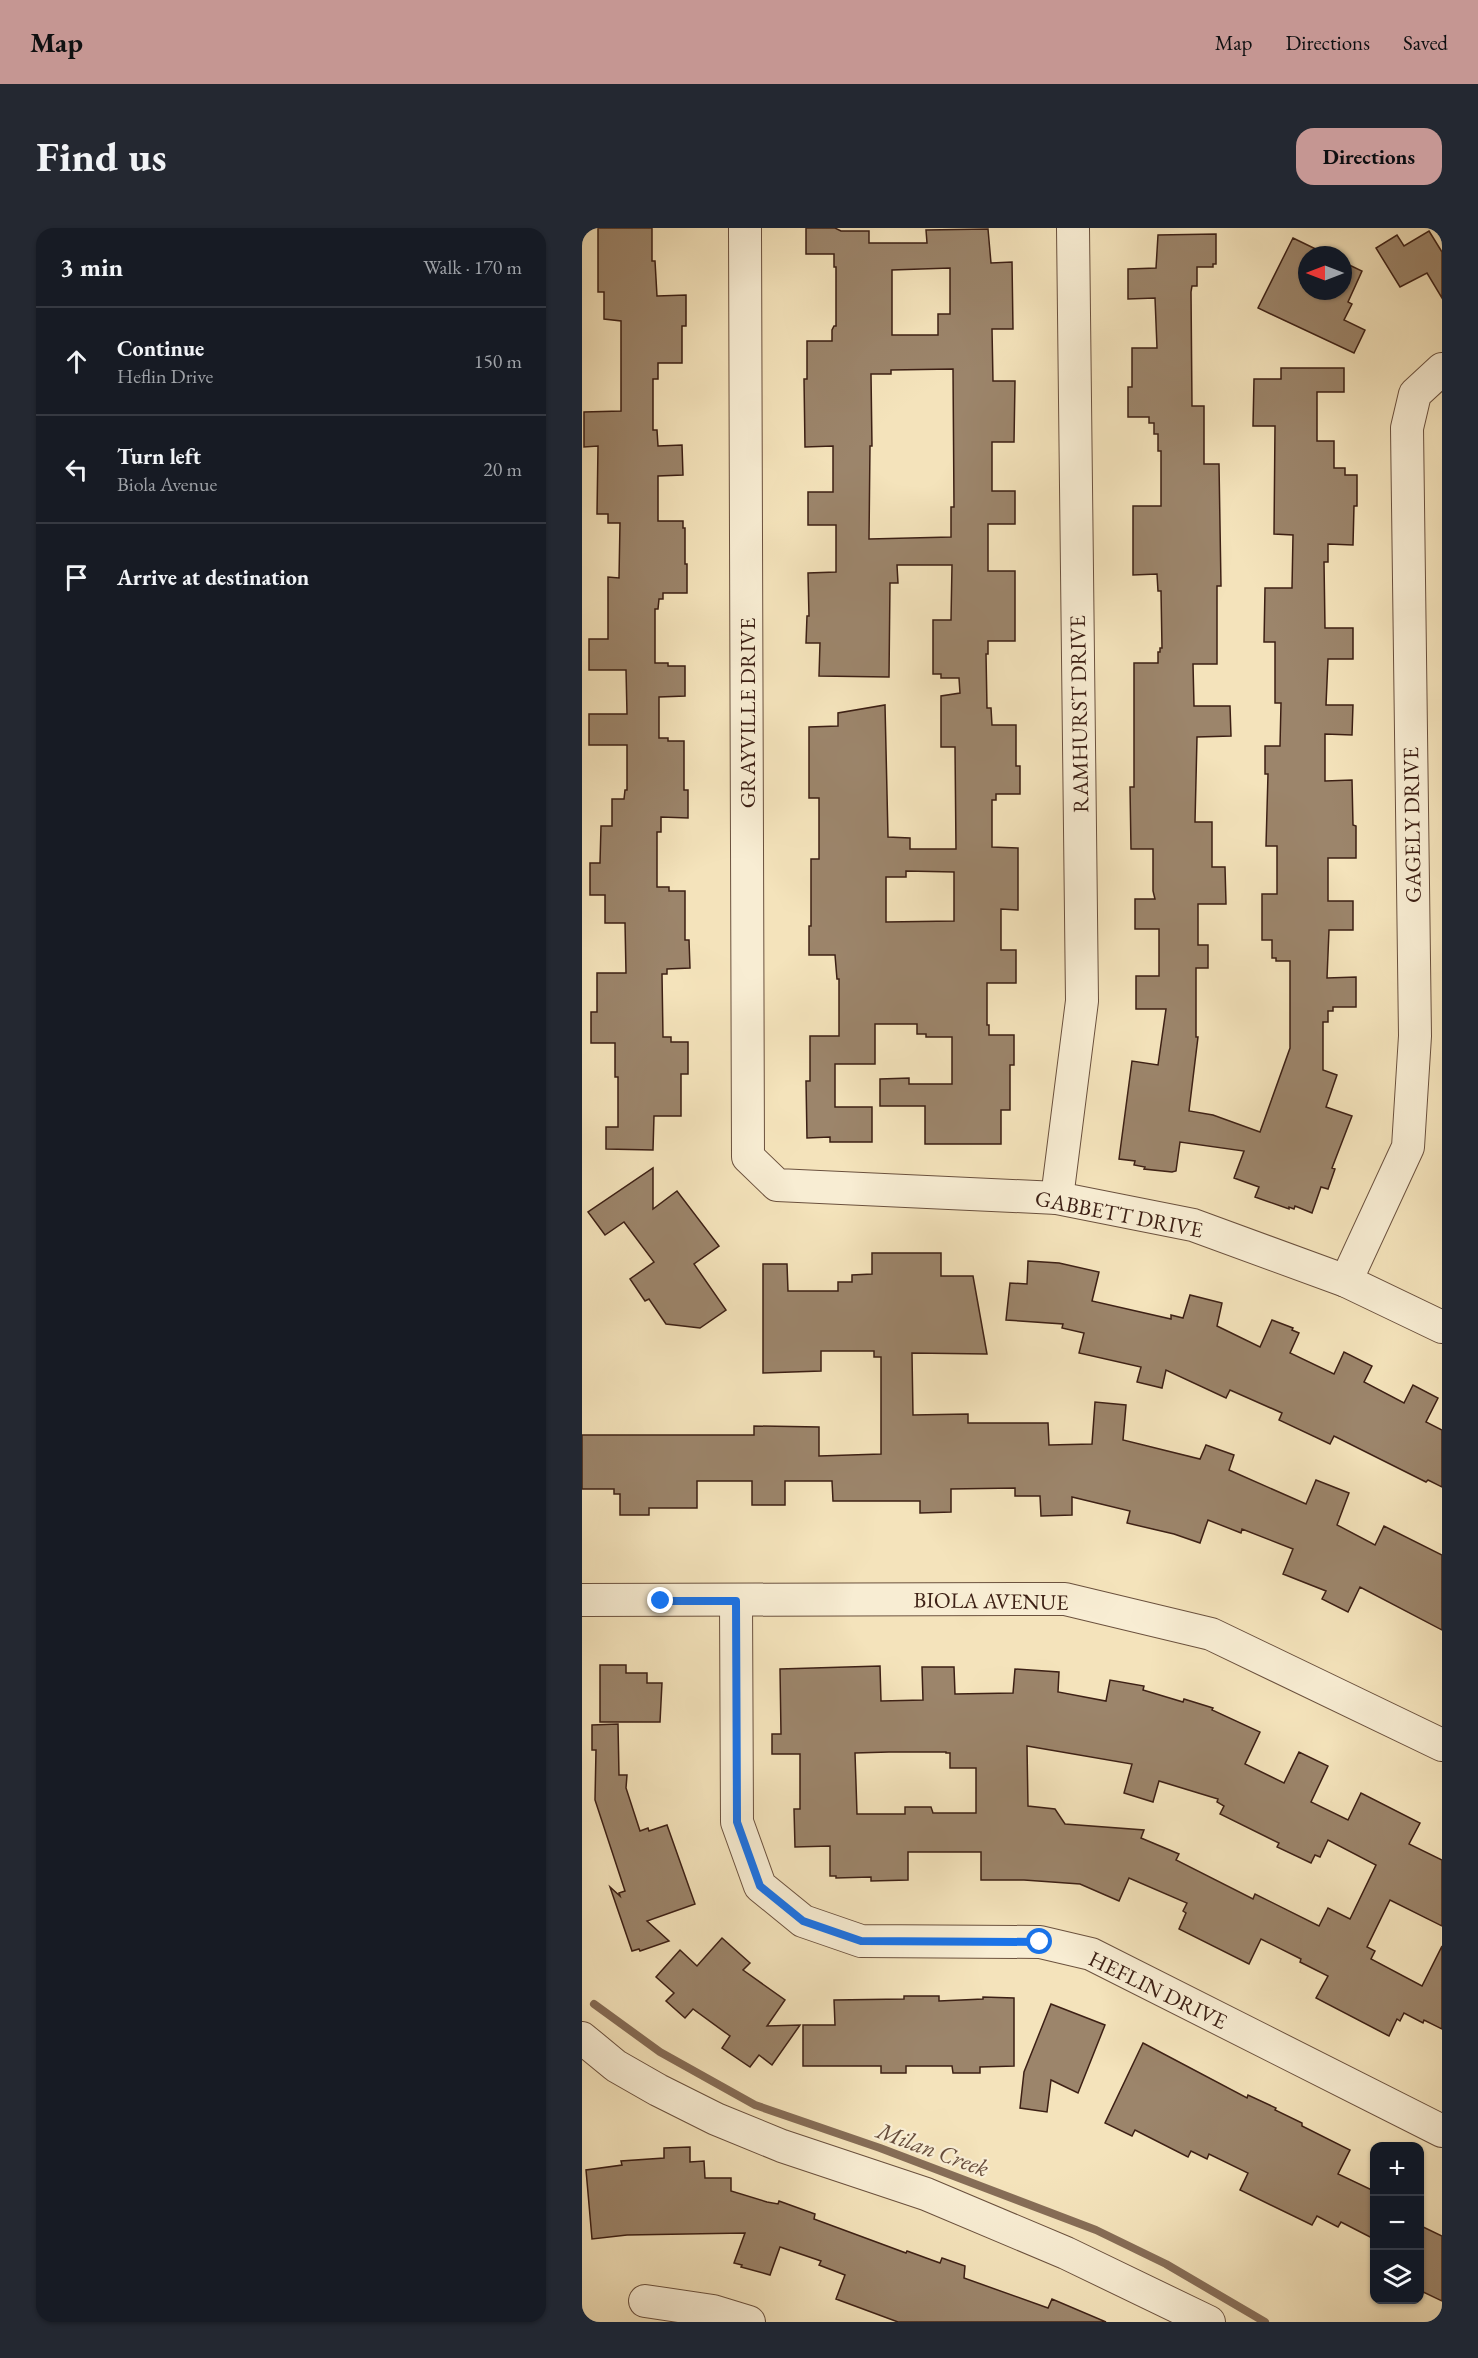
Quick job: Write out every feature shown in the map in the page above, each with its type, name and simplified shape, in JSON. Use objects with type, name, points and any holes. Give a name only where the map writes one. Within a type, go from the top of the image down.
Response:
[{"type":"street","name":"GRAYVILLE DRIVE","points":[[745,228],[748,1157],[777,1185]]},
{"type":"street","name":"RAMHURST DRIVE","points":[[1057,1198],[1082,1001],[1073,228]]},
{"type":"street","name":"GAGELY DRIVE","points":[[1346,1281],[1408,1147],[1415,1036],[1407,428],[1415,394],[1442,369]]},
{"type":"street","name":"GABBETT DRIVE","points":[[777,1185],[1057,1198],[1193,1225],[1346,1281],[1442,1327]]},
{"type":"street","name":"BIOLA AVENUE","points":[[582,1600],[1065,1599],[1211,1634],[1442,1745]]},
{"type":"street","name":"HEFLIN DRIVE","points":[[736,1601],[737,1822],[760,1886],[803,1921],[861,1941],[1040,1942],[1091,1954],[1442,2131]]},
{"type":"street","points":[[582,2038],[616,2066],[716,2119],[782,2146],[926,2194],[1066,2253],[1209,2322]]},
{"type":"street","points":[[645,2301],[713,2311],[749,2322]]},
{"type":"building","points":[[598,228],[652,228],[652,261],[655,261],[657,296],[686,295],[686,326],[682,326],[682,363],[658,363],[658,379],[653,379],[653,430],[657,430],[658,446],[682,445],[683,475],[658,476],[658,521],[683,521],[687,593],[663,593],[663,599],[659,599],[658,609],[655,609],[655,663],[685,666],[685,696],[659,697],[659,738],[668,738],[668,741],[684,741],[684,790],[688,790],[688,818],[661,817],[661,832],[657,832],[657,887],[669,887],[669,891],[685,891],[685,940],[689,940],[690,968],[667,969],[667,974],[662,974],[663,1037],[671,1037],[671,1042],[688,1042],[688,1074],[681,1074],[681,1116],[654,1116],[653,1150],[606,1149],[606,1127],[618,1127],[615,1043],[591,1043],[591,1012],[597,1012],[597,973],[626,973],[625,923],[605,923],[605,895],[590,895],[590,863],[600,863],[601,826],[612,826],[612,799],[624,799],[625,790],[627,790],[627,745],[589,745],[589,714],[627,714],[626,670],[589,670],[589,639],[608,639],[608,577],[619,578],[620,523],[608,523],[608,514],[597,514],[598,446],[584,447],[584,412],[621,411],[621,321],[604,319],[604,292],[598,292]]},
{"type":"building","points":[[806,228],[869,231],[869,243],[927,243],[926,230],[988,229],[991,263],[1012,262],[1013,329],[992,329],[993,381],[1015,381],[1014,442],[992,442],[992,491],[1015,491],[1015,524],[988,524],[988,571],[1015,571],[1015,641],[988,641],[988,654],[986,654],[987,708],[991,708],[992,725],[1016,725],[1016,766],[1020,766],[1020,794],[996,794],[996,800],[992,800],[992,847],[1018,848],[1018,910],[1001,909],[1001,950],[1016,950],[1016,983],[987,983],[989,1035],[1014,1035],[1014,1065],[1010,1065],[1010,1110],[1001,1110],[1001,1144],[925,1144],[925,1106],[880,1106],[880,1079],[909,1078],[909,1084],[952,1084],[952,1037],[926,1037],[926,1034],[917,1034],[917,1024],[875,1024],[875,1064],[835,1064],[835,1107],[872,1107],[872,1142],[830,1142],[830,1137],[807,1138],[806,1081],[810,1081],[810,1036],[839,1036],[839,979],[837,979],[835,955],[809,955],[811,859],[819,859],[819,798],[809,798],[809,727],[838,726],[838,713],[885,705],[888,837],[910,838],[910,849],[956,849],[955,747],[941,747],[941,696],[960,693],[959,678],[941,678],[941,674],[933,674],[933,620],[951,620],[952,565],[897,565],[898,583],[890,583],[889,677],[819,676],[820,643],[806,643],[807,616],[809,616],[808,573],[836,572],[836,525],[808,525],[808,492],[833,492],[833,446],[805,447],[804,379],[807,379],[807,341],[832,341],[832,330],[836,326],[836,267],[834,267],[834,254],[806,254]],"holes":[[[950,268],[950,314],[938,314],[938,335],[892,335],[892,270]],[[953,369],[954,507],[951,507],[951,537],[869,539],[870,446],[872,446],[871,374],[891,374],[891,370]],[[906,871],[954,872],[954,921],[886,922],[886,877],[906,877]]]},
{"type":"building","points":[[1429,231],[1442,252],[1442,298],[1427,273],[1400,287],[1376,248],[1397,235],[1404,246]]},
{"type":"building","points":[[1216,234],[1216,264],[1213,264],[1213,267],[1197,267],[1197,286],[1192,286],[1191,292],[1192,406],[1204,406],[1204,464],[1219,464],[1221,586],[1217,586],[1217,664],[1193,664],[1194,706],[1230,706],[1231,736],[1197,737],[1195,822],[1212,822],[1212,867],[1225,867],[1226,904],[1198,904],[1198,945],[1208,945],[1208,968],[1196,968],[1196,1037],[1198,1037],[1189,1111],[1213,1115],[1260,1132],[1290,1048],[1290,961],[1276,961],[1276,958],[1272,958],[1272,940],[1262,940],[1262,894],[1277,894],[1277,846],[1266,846],[1268,774],[1265,774],[1265,746],[1280,746],[1281,703],[1275,703],[1275,642],[1264,642],[1265,588],[1292,588],[1293,535],[1274,534],[1275,426],[1253,426],[1254,379],[1281,379],[1281,368],[1344,368],[1344,392],[1317,392],[1317,441],[1334,441],[1334,468],[1345,468],[1345,475],[1357,475],[1353,545],[1328,544],[1328,562],[1324,562],[1325,628],[1353,628],[1353,659],[1328,659],[1326,705],[1353,705],[1352,735],[1325,734],[1325,781],[1352,780],[1353,825],[1356,826],[1356,858],[1328,858],[1328,901],[1353,901],[1353,930],[1329,930],[1327,978],[1356,977],[1356,1007],[1333,1007],[1333,1011],[1328,1011],[1328,1022],[1323,1022],[1323,1070],[1337,1075],[1326,1107],[1352,1116],[1332,1168],[1335,1169],[1328,1189],[1321,1187],[1312,1213],[1295,1206],[1294,1209],[1289,1207],[1289,1209],[1255,1197],[1259,1187],[1234,1178],[1244,1151],[1180,1142],[1176,1171],[1172,1172],[1144,1169],[1145,1167],[1134,1165],[1135,1161],[1119,1159],[1132,1061],[1158,1065],[1166,1009],[1136,1009],[1136,976],[1159,976],[1159,929],[1135,929],[1135,899],[1155,899],[1153,849],[1131,849],[1130,787],[1134,787],[1134,663],[1158,663],[1158,652],[1162,648],[1161,591],[1158,591],[1157,574],[1133,575],[1133,506],[1161,506],[1161,451],[1158,451],[1158,434],[1154,434],[1154,423],[1149,423],[1149,417],[1128,417],[1128,387],[1132,387],[1132,348],[1157,348],[1155,298],[1128,299],[1128,269],[1156,268],[1158,235]]},
{"type":"building","points":[[1293,238],[1309,246],[1298,246],[1298,300],[1349,300],[1348,302],[1352,304],[1344,320],[1365,330],[1354,353],[1258,308]]},
{"type":"building","points":[[1352,266],[1362,271],[1352,293]]},
{"type":"building","points":[[653,1168],[653,1209],[677,1191],[719,1246],[694,1264],[726,1310],[700,1328],[666,1324],[649,1299],[645,1301],[630,1279],[654,1262],[624,1222],[605,1235],[588,1212]]},
{"type":"building","points":[[872,1253],[941,1253],[941,1276],[973,1276],[987,1354],[912,1353],[913,1415],[968,1414],[968,1423],[1048,1423],[1049,1445],[1092,1444],[1095,1402],[1126,1405],[1123,1440],[1200,1459],[1206,1445],[1234,1455],[1229,1470],[1306,1504],[1316,1480],[1349,1493],[1337,1525],[1375,1545],[1384,1526],[1442,1555],[1442,1630],[1360,1587],[1348,1612],[1322,1599],[1326,1591],[1283,1574],[1293,1549],[1242,1529],[1241,1533],[1208,1520],[1200,1543],[1174,1534],[1127,1523],[1130,1511],[1072,1497],[1072,1515],[1041,1516],[1040,1496],[1015,1496],[1015,1488],[951,1489],[951,1512],[920,1513],[920,1501],[833,1501],[832,1481],[785,1481],[785,1505],[752,1505],[752,1481],[697,1481],[697,1508],[649,1508],[649,1515],[620,1515],[620,1494],[614,1494],[614,1489],[582,1489],[582,1435],[754,1435],[754,1426],[819,1427],[819,1456],[881,1454],[881,1357],[874,1357],[874,1351],[821,1351],[821,1371],[763,1373],[763,1264],[787,1264],[788,1291],[838,1291],[838,1282],[852,1282],[852,1275],[872,1274]]},
{"type":"building","points":[[1028,1261],[1059,1263],[1099,1272],[1092,1301],[1171,1319],[1171,1315],[1183,1318],[1190,1295],[1222,1303],[1217,1326],[1260,1347],[1272,1320],[1293,1328],[1292,1330],[1299,1333],[1290,1353],[1334,1374],[1344,1352],[1372,1366],[1364,1382],[1404,1403],[1413,1385],[1438,1398],[1426,1422],[1442,1430],[1442,1487],[1428,1480],[1426,1482],[1334,1436],[1330,1444],[1279,1420],[1282,1413],[1230,1390],[1226,1398],[1166,1370],[1162,1388],[1137,1382],[1141,1367],[1079,1353],[1084,1333],[1062,1328],[1063,1324],[1006,1320],[1010,1283],[1027,1284]]},
{"type":"building","points":[[600,1665],[626,1665],[626,1673],[647,1673],[647,1683],[662,1683],[660,1722],[600,1722]]},
{"type":"building","points":[[880,1666],[881,1701],[923,1700],[922,1667],[954,1667],[955,1694],[1013,1693],[1015,1669],[1059,1672],[1058,1692],[1106,1701],[1110,1680],[1144,1686],[1143,1690],[1213,1708],[1212,1710],[1260,1732],[1245,1764],[1284,1783],[1299,1752],[1328,1766],[1311,1802],[1348,1820],[1361,1793],[1420,1823],[1409,1844],[1442,1860],[1442,1926],[1390,1900],[1367,1947],[1375,1951],[1371,1959],[1422,1986],[1442,1946],[1442,2029],[1424,2020],[1423,2023],[1404,2013],[1400,2021],[1397,2019],[1389,2036],[1316,1998],[1328,1976],[1300,1962],[1301,1959],[1261,1939],[1249,1964],[1179,1929],[1186,1913],[1183,1911],[1187,1903],[1129,1878],[1119,1901],[1080,1884],[981,1880],[981,1852],[908,1852],[908,1880],[871,1881],[871,1877],[836,1878],[836,1876],[830,1876],[830,1846],[795,1847],[794,1809],[800,1809],[800,1754],[772,1754],[772,1734],[781,1734],[780,1669]],"holes":[[[1027,1746],[1132,1764],[1124,1793],[1153,1802],[1159,1781],[1218,1799],[1217,1802],[1224,1806],[1220,1814],[1279,1843],[1277,1847],[1311,1863],[1315,1855],[1320,1857],[1328,1840],[1376,1865],[1350,1919],[1328,1908],[1319,1926],[1255,1894],[1253,1899],[1176,1860],[1179,1854],[1141,1838],[1144,1830],[1065,1824],[1055,1809],[1028,1806]],[[946,1752],[950,1753],[950,1768],[976,1768],[976,1813],[933,1813],[931,1807],[905,1807],[905,1814],[857,1814],[855,1753]]]},
{"type":"building","points":[[618,1724],[619,1775],[627,1775],[626,1788],[640,1831],[648,1828],[649,1831],[667,1825],[695,1904],[647,1921],[669,1941],[640,1951],[639,1949],[632,1951],[610,1887],[620,1896],[619,1893],[625,1891],[595,1800],[596,1750],[592,1750],[592,1725]]},
{"type":"building","points":[[722,1938],[750,1963],[743,1970],[785,2000],[767,2026],[800,2025],[772,2065],[759,2055],[750,2067],[722,2048],[730,2036],[693,2009],[685,2018],[666,2001],[674,1993],[656,1977],[680,1950],[697,1966]]},
{"type":"building","points":[[904,1996],[939,1996],[939,2001],[983,1999],[983,1997],[1014,1998],[1014,2066],[980,2067],[980,2073],[953,2073],[952,2066],[906,2066],[906,2073],[881,2073],[881,2066],[803,2066],[803,2025],[835,2025],[834,2000],[904,1999]]},
{"type":"building","points":[[1051,2004],[1105,2025],[1078,2093],[1051,2080],[1047,2112],[1020,2108],[1024,2072]]},
{"type":"building","points":[[1143,2043],[1247,2098],[1248,2095],[1276,2108],[1275,2110],[1302,2123],[1302,2126],[1350,2150],[1338,2174],[1370,2189],[1370,2237],[1341,2222],[1338,2227],[1317,2216],[1312,2225],[1240,2190],[1248,2173],[1209,2154],[1207,2159],[1191,2151],[1188,2157],[1135,2130],[1132,2136],[1105,2123]]},
{"type":"building","points":[[690,2147],[690,2162],[704,2161],[705,2178],[731,2178],[731,2191],[767,2202],[778,2204],[779,2201],[815,2214],[814,2219],[906,2253],[907,2251],[940,2263],[942,2258],[965,2266],[964,2278],[1048,2308],[1052,2299],[1106,2322],[898,2322],[836,2299],[845,2275],[819,2265],[821,2261],[780,2247],[770,2275],[734,2263],[745,2233],[627,2235],[592,2239],[586,2170],[622,2165],[621,2161],[664,2158],[664,2148]]},
{"type":"building","points":[[1424,2227],[1442,2236],[1442,2301],[1424,2292]]},
{"type":"waterway","name":"Milan Creek","points":[[594,2004],[660,2052],[755,2105],[880,2148],[1096,2230],[1166,2264],[1265,2322]]},
{"type":"route","points":[[661,1601],[736,1601],[737,1822],[760,1886],[803,1921],[861,1941],[1040,1942]]}]
